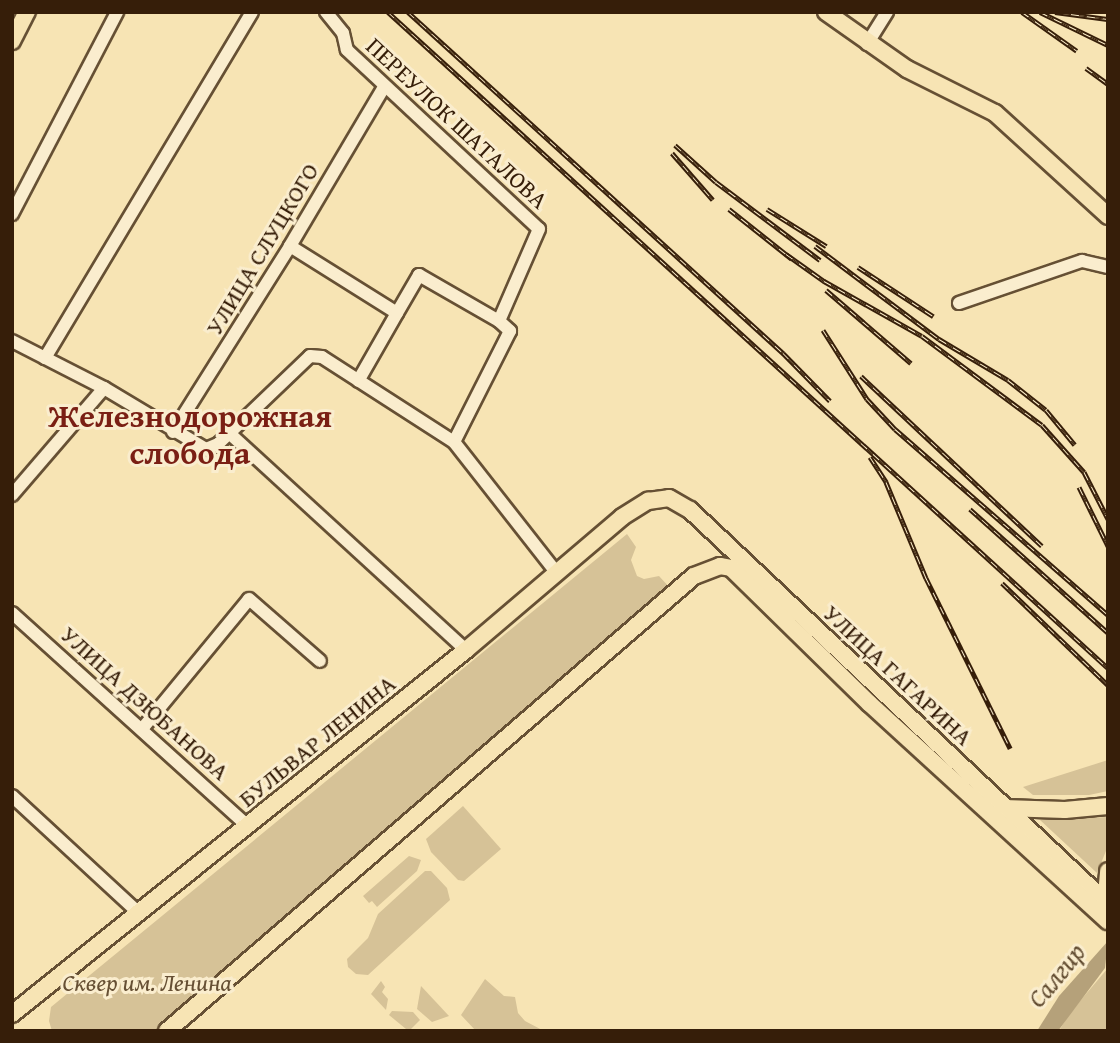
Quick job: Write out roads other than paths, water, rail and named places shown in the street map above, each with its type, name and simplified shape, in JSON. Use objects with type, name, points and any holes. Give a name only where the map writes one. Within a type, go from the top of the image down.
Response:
[{"type":"main road","points":[[13,39],[27,12]]},
{"type":"main road","points":[[825,12],[867,44],[907,69],[995,114],[1108,216]]},
{"type":"main road","name":"УЛИЦА ГАГАРИНА","points":[[648,501],[669,498],[690,510],[1106,902]]},
{"type":"main road","name":"БУЛЬВАР ЛЕНИНА","points":[[12,1014],[466,650],[622,517],[648,501]]},
{"type":"main road","name":"УЛИЦА ГАГАРИНА","points":[[167,1031],[678,589],[707,569],[720,566],[731,568],[978,804],[1108,919]]},
{"type":"main road","points":[[978,804],[1009,809],[1084,810],[1108,806]]},
{"type":"main road","points":[[1108,871],[1108,919]]},
{"type":"street","points":[[12,214],[117,12]]},
{"type":"street","points":[[45,358],[252,12]]},
{"type":"street","name":"ПЕРЕУЛОК ШАТАЛОВА","points":[[326,12],[343,33],[347,50],[539,229],[499,321]]},
{"type":"street","points":[[867,44],[887,12]]},
{"type":"street","name":"УЛИЦА СЛУЦКОГО","points":[[173,432],[290,246],[384,87]]},
{"type":"street","points":[[290,246],[397,313]]},
{"type":"street","points":[[959,303],[1082,261],[1108,267]]},
{"type":"street","points":[[358,381],[419,275],[499,321],[510,331],[454,442]]},
{"type":"street","points":[[12,341],[104,388],[173,432],[206,449],[214,447],[310,356],[322,357],[454,442],[556,572]]},
{"type":"street","points":[[12,495],[104,388]]},
{"type":"street","points":[[229,433],[466,650]]},
{"type":"street","points":[[142,729],[248,599],[320,661]]},
{"type":"street","name":"УЛИЦА ДЗЮБАНОВА","points":[[12,612],[248,826]]},
{"type":"street","points":[[12,796],[140,914]]},
{"type":"railway","points":[[388,12],[1108,668]]},
{"type":"railway","points":[[408,12],[783,353],[830,401]]},
{"type":"railway","points":[[1022,12],[1077,51]]},
{"type":"railway","points":[[1040,12],[1108,45]]},
{"type":"railway","points":[[1055,12],[1108,19]]},
{"type":"railway","points":[[1086,68],[1108,84]]},
{"type":"railway","points":[[675,145],[716,182],[820,260]]},
{"type":"railway","points":[[672,153],[713,200]]},
{"type":"railway","points":[[729,209],[792,259]]},
{"type":"railway","points":[[767,209],[826,246]]},
{"type":"railway","points":[[815,246],[939,339],[1008,380],[1046,410],[1075,445]]},
{"type":"railway","points":[[786,254],[824,281],[922,336],[1042,425],[1084,472],[1108,519]]},
{"type":"railway","points":[[858,267],[933,316]]},
{"type":"railway","points":[[826,290],[911,363]]},
{"type":"railway","points":[[823,330],[867,399],[895,429],[1108,615]]},
{"type":"railway","points":[[861,376],[1042,546]]},
{"type":"railway","points":[[870,457],[886,482],[926,578],[1010,748]]},
{"type":"railway","points":[[1079,487],[1108,546]]},
{"type":"railway","points":[[970,509],[1108,633]]},
{"type":"railway","points":[[1002,583],[1108,685]]},
{"type":"district","name":"Железнодорожная слобода","points":[[190,436]]},
{"type":"water label","name":"Салгир","points":[[1056,975]]},
{"type":"park label","name":"Сквер им. Ленина","points":[[147,983]]}]
